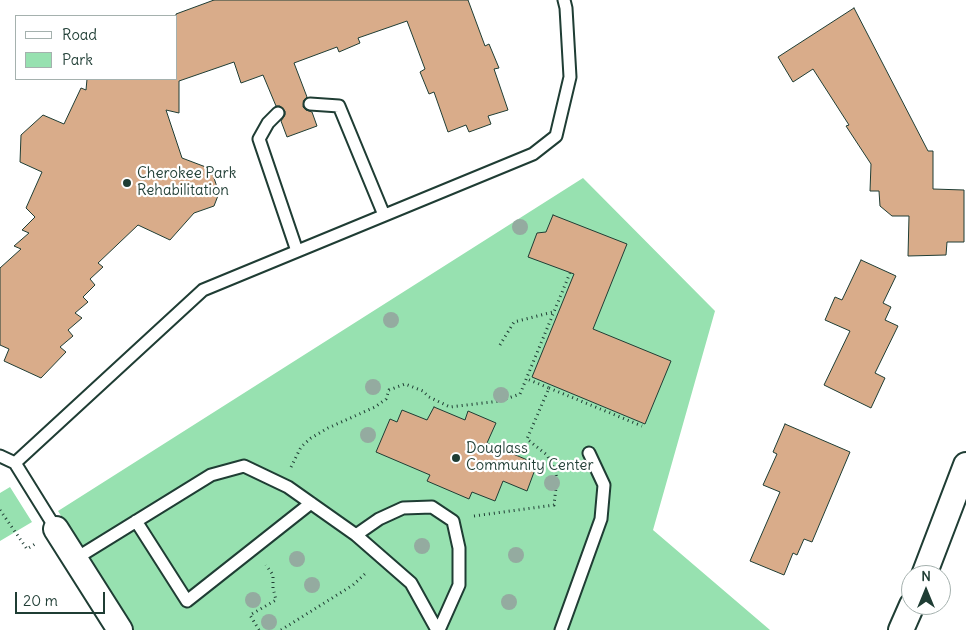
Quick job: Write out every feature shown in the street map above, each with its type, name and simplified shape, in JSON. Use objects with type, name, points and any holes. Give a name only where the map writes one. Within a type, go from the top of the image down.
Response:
[{"type":"street","points":[[928,565],[966,465]]},
{"type":"street","points":[[56,529],[120,630]]},
{"type":"street","points":[[901,630],[908,615]]},
{"type":"lane","points":[[15,463],[203,290],[533,154],[556,136],[570,77],[564,0]]},
{"type":"lane","points":[[310,104],[340,106],[384,215]]},
{"type":"lane","points":[[278,113],[268,123],[259,139],[297,251]]},
{"type":"lane","points":[[562,630],[601,519],[604,485],[589,453]]},
{"type":"lane","points":[[0,456],[15,463],[56,529]]},
{"type":"lane","points":[[75,559],[211,475],[244,466],[282,484],[356,535],[411,583],[438,630]]},
{"type":"lane","points":[[136,521],[187,601],[311,503]]},
{"type":"lane","points":[[356,535],[379,519],[403,508],[432,507],[453,521],[459,548],[459,585],[438,630]]},
{"type":"path","points":[[282,484],[301,447],[311,438],[374,407],[386,399],[389,390],[405,384],[423,391],[428,398],[450,407],[500,402],[520,394],[570,272]]},
{"type":"path","points":[[500,345],[514,322],[554,312]]},
{"type":"path","points":[[527,380],[642,426]]},
{"type":"path","points":[[468,516],[554,505],[557,479],[555,470],[547,455],[528,439],[549,388]]},
{"type":"path","points":[[0,510],[27,549],[56,529]]},
{"type":"path","points":[[281,630],[353,585],[382,558]]},
{"type":"path","points":[[259,630],[250,615],[276,600],[273,588],[273,575]]},
{"type":"green space","points":[[583,178],[715,311],[653,530],[770,630],[133,630],[58,511]]},
{"type":"green space","points":[[10,487],[32,522],[0,541],[0,493]]},
{"type":"building","name":"Cherokee Park Rehabilitation","points":[[214,0],[468,0],[485,46],[489,44],[499,68],[494,69],[508,110],[488,116],[491,124],[469,132],[466,125],[448,132],[434,92],[429,94],[420,72],[425,69],[407,21],[358,38],[360,43],[339,52],[337,47],[294,63],[307,97],[304,100],[303,107],[312,112],[317,126],[287,137],[281,121],[285,111],[280,106],[276,106],[263,75],[241,83],[234,62],[179,81],[179,113],[166,110],[182,158],[211,169],[219,193],[214,206],[194,213],[170,240],[138,225],[98,263],[103,267],[90,279],[95,285],[83,297],[88,302],[75,313],[82,318],[68,330],[73,336],[60,347],[66,352],[41,378],[4,361],[9,349],[0,345],[0,268],[21,249],[14,246],[29,233],[22,230],[35,217],[26,208],[42,172],[20,162],[21,135],[43,115],[64,124],[81,88],[86,90],[87,80],[178,80],[178,15],[176,14]]},
{"type":"building","points":[[854,8],[928,151],[933,151],[933,189],[964,190],[964,242],[947,242],[946,255],[908,256],[909,216],[892,216],[880,206],[879,191],[870,191],[871,164],[846,126],[849,125],[813,69],[793,82],[778,57]]},
{"type":"building","points":[[553,215],[627,244],[593,329],[671,361],[645,424],[532,377],[574,274],[528,257],[537,233],[546,232]]},
{"type":"building","points":[[861,260],[896,276],[883,303],[891,307],[885,320],[898,326],[875,373],[885,378],[871,408],[824,385],[850,331],[825,320],[835,297],[842,300]]},
{"type":"building","name":"Douglass Community Center","points":[[434,407],[465,420],[468,411],[496,423],[487,443],[537,464],[527,491],[503,481],[495,501],[472,492],[469,499],[427,481],[430,475],[376,452],[390,419],[397,422],[402,410],[427,420]]},
{"type":"building","points":[[785,424],[850,452],[812,542],[804,539],[797,555],[793,553],[784,575],[750,561],[780,492],[763,485],[777,454],[773,452]]},
{"type":"place","name":"Cherokee Park Rehabilitation","points":[[127,183]]},
{"type":"place","name":"Douglass Community Center","points":[[456,458]]}]
